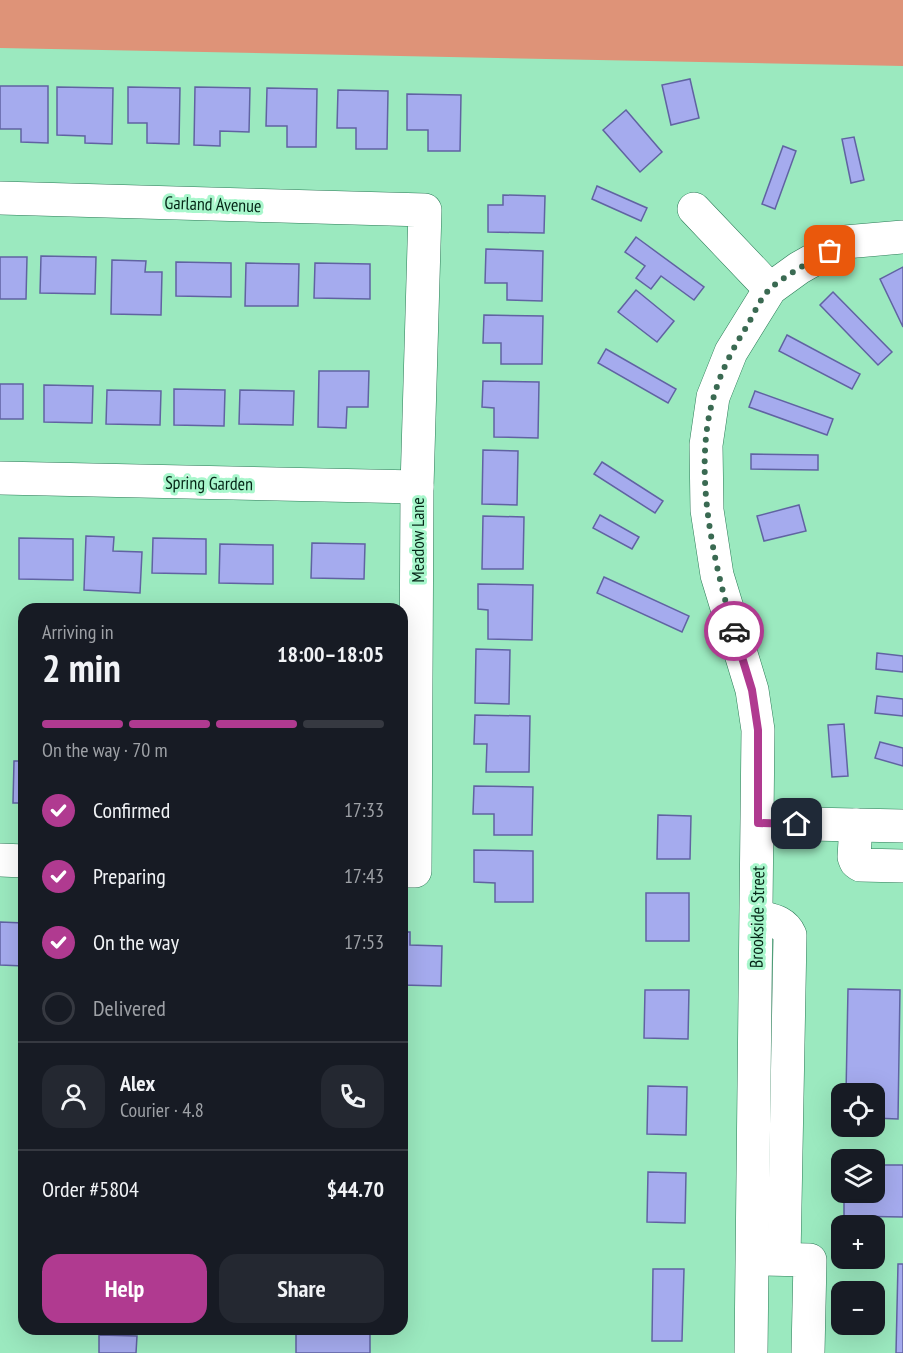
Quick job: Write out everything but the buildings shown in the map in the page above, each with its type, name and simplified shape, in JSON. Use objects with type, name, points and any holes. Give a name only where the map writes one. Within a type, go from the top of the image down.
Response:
[{"type":"street","name":"Garland Avenue","points":[[0,198],[425,210]]},
{"type":"street","points":[[694,208],[770,289]]},
{"type":"street","name":"Meadow Lane","points":[[408,871],[425,210]]},
{"type":"street","name":"Brookside Street","points":[[751,1353],[768,1259],[757,916],[758,730],[752,690],[717,575],[707,510],[705,445],[713,397],[731,352],[770,289],[799,268],[845,242],[903,237]]},
{"type":"street","name":"Spring Garden","points":[[0,478],[417,487]]},
{"type":"street","points":[[758,823],[903,826]]},
{"type":"street","points":[[856,825],[854,857],[856,862],[860,865],[903,866]]},
{"type":"street","points":[[0,860],[18,861]]},
{"type":"street","points":[[768,1259],[810,1260],[808,1353]]},
{"type":"shaded area","points":[[0,0],[903,0],[903,66],[0,48]]},
{"type":"way so far","points":[[734,631],[717,575],[707,510],[705,445],[713,397],[731,352],[770,289],[799,268],[830,251]]},
{"type":"route","points":[[734,631],[752,690],[758,730],[758,823],[797,824]]}]
